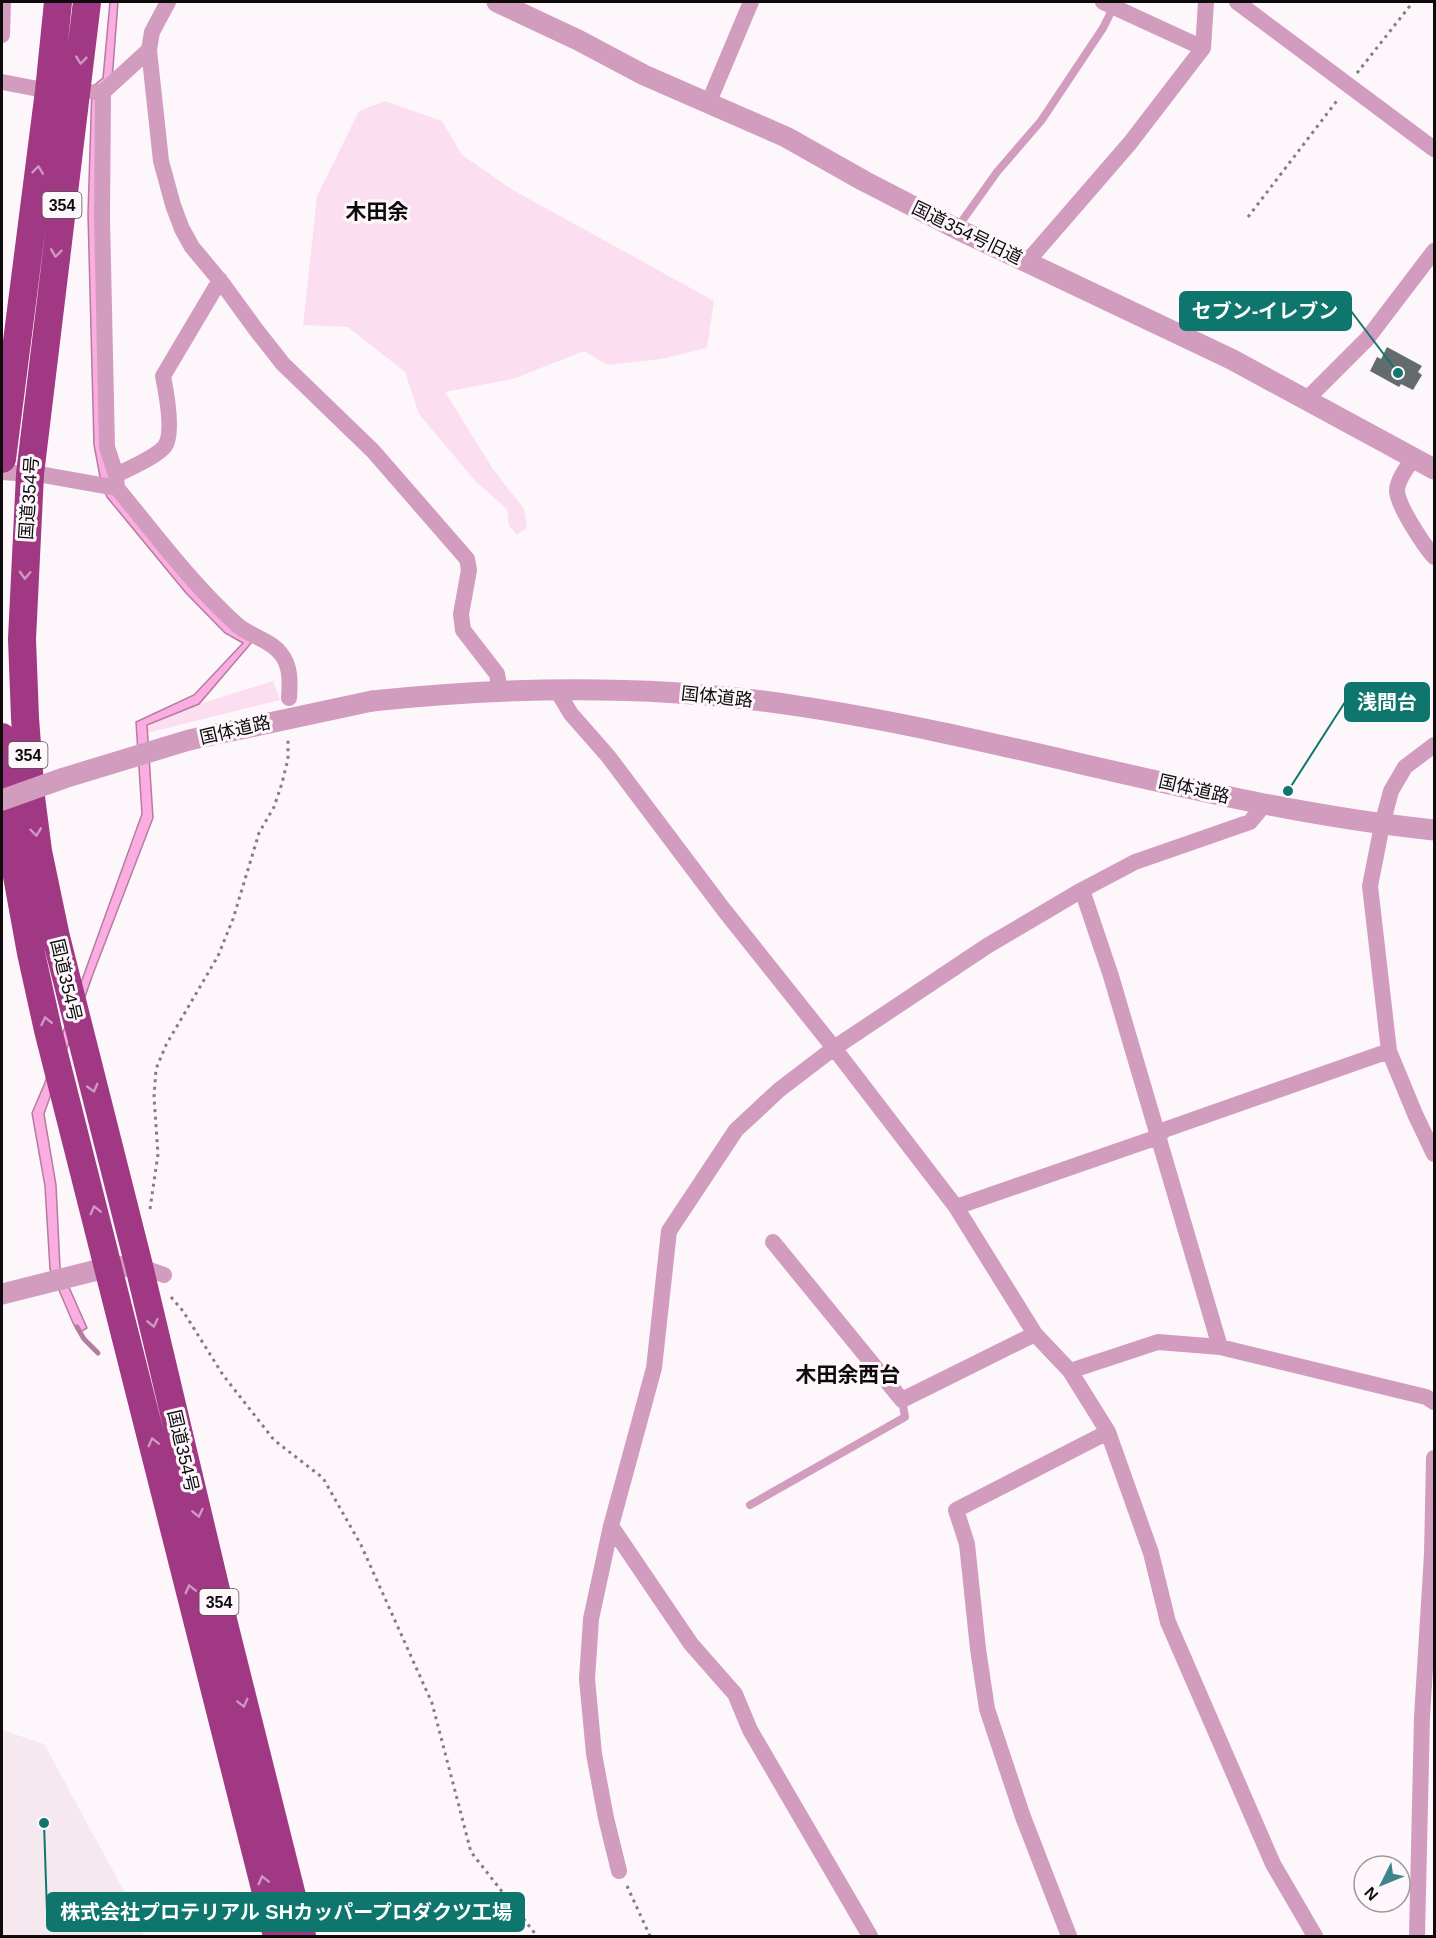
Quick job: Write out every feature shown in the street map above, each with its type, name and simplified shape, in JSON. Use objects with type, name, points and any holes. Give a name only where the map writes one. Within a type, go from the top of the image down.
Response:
[{"type":"highway","name":"国道354号","points":[[2,459],[49,91],[58,2]]},
{"type":"highway","name":"国道354号","points":[[87,2],[90,92],[30,474],[22,639],[25,718],[38,851],[78,1032],[152,1270],[225,1628],[302,1936]]},
{"type":"highway","name":"国道354号","points":[[2,737],[13,854],[48,1030],[277,1936]]},
{"type":"street","points":[[2,35],[3,2]]},
{"type":"street","points":[[168,2],[152,32],[149,50],[161,161],[182,229],[192,247],[284,364],[373,451],[467,559],[469,570],[461,614],[462,630],[497,674],[500,690]]},
{"type":"street","name":"国道354号旧道","points":[[497,2],[708,104],[786,137],[864,182],[957,229],[1231,359],[1434,469]]},
{"type":"street","points":[[708,104],[751,2]]},
{"type":"street","points":[[1027,262],[1130,143],[1203,48],[1206,2]]},
{"type":"street","points":[[1237,2],[1434,149]]},
{"type":"street","points":[[1109,4],[1203,48]]},
{"type":"street","points":[[149,50],[90,92],[102,217],[107,447],[116,482],[197,584],[237,626],[272,645],[281,653],[287,663],[290,676],[289,698]]},
{"type":"street","points":[[2,82],[49,91]]},
{"type":"street","points":[[1306,400],[1367,339],[1434,250]]},
{"type":"street","points":[[2,472],[116,482],[165,447],[169,436],[163,376],[220,280]]},
{"type":"street","points":[[1414,458],[1404,471],[1397,491],[1408,519],[1434,557]]},
{"type":"street","points":[[556,689],[571,714],[608,756],[724,910],[956,1207],[1035,1334],[1070,1371],[1108,1432],[1151,1553],[1168,1622],[1273,1864],[1315,1936]]},
{"type":"street","name":"国体道路","points":[[2,800],[64,778],[189,740],[372,701],[445,693],[556,689],[685,694],[806,707],[889,722],[1265,804],[1382,825],[1434,830]]},
{"type":"street","points":[[1434,745],[1405,767],[1391,791],[1370,886],[1389,1052],[1434,1154]]},
{"type":"street","points":[[619,1871],[594,1755],[587,1679],[591,1619],[611,1526],[654,1368],[669,1231],[736,1130],[779,1090],[834,1048],[987,945],[1082,890],[1134,862],[1250,822],[1265,804]]},
{"type":"street","points":[[1082,890],[1111,976],[1220,1347]]},
{"type":"street","points":[[956,1207],[1158,1137],[1164,1130],[1389,1052]]},
{"type":"street","points":[[773,1242],[902,1400],[1035,1334]]},
{"type":"street","points":[[2,1294],[109,1267],[152,1270]]},
{"type":"street","points":[[1070,1371],[1158,1342],[1220,1347],[1426,1397],[1434,1402]]},
{"type":"street","points":[[1070,1936],[1023,1817],[987,1709],[967,1544],[956,1510],[1108,1432]]},
{"type":"street","points":[[1417,1936],[1422,1717],[1432,1554],[1434,1458]]},
{"type":"street","points":[[611,1526],[691,1644],[735,1694],[755,1738],[870,1936]]},
{"type":"lane","points":[[957,229],[997,172],[1041,121],[1103,28],[1109,4]]},
{"type":"lane","points":[[750,1505],[905,1417],[902,1400]]},
{"type":"path","points":[[1248,217],[1413,2]]},
{"type":"path","points":[[149,1211],[158,1154],[154,1097],[156,1069],[166,1045],[218,956],[233,919],[259,833],[274,807],[282,783],[288,759],[288,739]]},
{"type":"path","points":[[152,1270],[183,1311],[223,1375],[274,1440],[323,1478],[361,1545],[432,1704],[471,1852],[537,1936]]},
{"type":"path","points":[[619,1871],[650,1936]]},
{"type":"shaded area","points":[[110,2],[118,2],[112,80],[102,87],[110,481],[252,642],[199,704],[147,725],[153,818],[93,974],[44,1114],[56,1185],[60,1267],[87,1328],[79,1333],[50,1269],[45,1186],[32,1113],[142,814],[136,722],[194,695],[243,643],[225,633],[186,593],[107,497],[101,482],[94,445],[88,214],[92,87],[103,78]]},
{"type":"shaded area","points":[[385,101],[442,121],[462,155],[513,190],[714,301],[707,348],[661,359],[607,365],[584,351],[513,379],[445,392],[493,469],[524,509],[527,527],[517,535],[509,526],[507,509],[476,482],[419,414],[405,372],[348,327],[303,325],[317,196],[359,111]]},
{"type":"shaded area","points":[[273,681],[280,700],[147,733],[147,725],[199,704]]},
{"type":"shaded area","points":[[2,1730],[44,1744],[130,1902],[144,1936],[2,1936]]},
{"type":"building","points":[[1387,347],[1422,366],[1418,372],[1422,375],[1413,390],[1401,384],[1399,387],[1370,371],[1377,357],[1381,359]]},
{"type":"waterway","points":[[77,1327],[84,1339],[98,1353]]},
{"type":"place","name":"セブン-イレブン","points":[[1398,373]]},
{"type":"place","name":"浅間台","points":[[1288,791]]},
{"type":"place","name":"株式会社プロテリアル SHカッパープロダクツ工場","points":[[44,1823]]},
{"type":"district","name":"木田余","points":[[377,212]]},
{"type":"district","name":"木田余西台","points":[[848,1375]]}]
